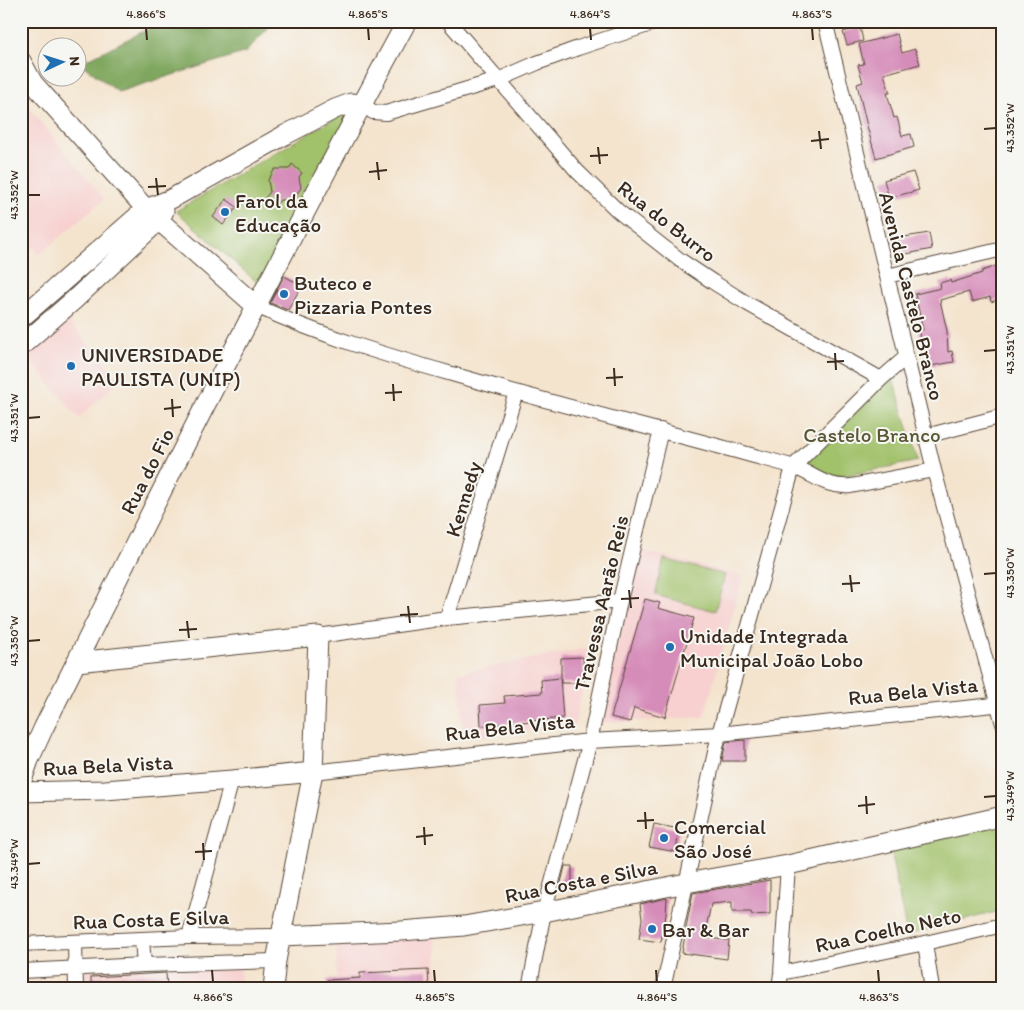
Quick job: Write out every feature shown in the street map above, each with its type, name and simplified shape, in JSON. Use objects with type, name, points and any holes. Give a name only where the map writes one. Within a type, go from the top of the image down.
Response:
[{"type":"street","name":"Rua do Fio","points":[[21,782],[29,760],[76,662],[256,306],[362,104],[408,21]]},
{"type":"street","name":"Rua do Burro","points":[[448,21],[576,171],[618,211],[680,260],[748,304],[881,379]]},
{"type":"street","points":[[21,346],[74,300],[152,215],[171,199],[275,140],[335,109],[351,103],[362,104],[373,112],[386,113],[498,80],[578,48],[660,21]]},
{"type":"street","name":"Avenida Castelo Branco","points":[[825,21],[934,470],[1000,704],[1003,724]]},
{"type":"street","points":[[21,61],[33,83],[152,215],[256,306],[288,321],[380,353],[793,467],[830,485],[851,486],[934,470]]},
{"type":"street","points":[[114,237],[129,210],[130,204],[124,186]]},
{"type":"street","points":[[21,318],[114,237],[152,215]]},
{"type":"street","points":[[887,276],[1003,249]]},
{"type":"street","points":[[663,989],[719,734],[793,467],[881,379],[906,358]]},
{"type":"street","name":"Kennedy","points":[[447,618],[516,392]]},
{"type":"street","points":[[926,436],[1003,416]]},
{"type":"street","name":"Travessa Aarão Reis","points":[[529,989],[544,912],[590,741],[620,601],[662,430]]},
{"type":"street","points":[[76,662],[318,636],[447,618],[620,601]]},
{"type":"street","points":[[273,989],[276,961],[313,772],[318,636]]},
{"type":"street","name":"Rua Bela Vista","points":[[21,792],[105,790],[232,780],[590,741],[719,734],[1000,704]]},
{"type":"street","points":[[189,937],[232,780]]},
{"type":"street","name":"Rua Costa e Silva","points":[[281,936],[464,926],[788,865],[1003,816]]},
{"type":"street","points":[[779,989],[788,865]]},
{"type":"street","name":"Rua Coelho Neto","points":[[781,973],[1003,925]]},
{"type":"street","name":"Rua Costa E Silva","points":[[21,944],[189,937],[281,936]]},
{"type":"street","points":[[142,939],[144,964]]},
{"type":"street","points":[[75,942],[76,989]]},
{"type":"street","points":[[925,943],[932,989]]},
{"type":"street","points":[[21,971],[144,964],[276,961]]},
{"type":"shaded area","points":[[25,103],[104,199],[39,255],[21,234],[21,106]]},
{"type":"shaded area","name":"UNIVERSIDADE PAULISTA (UNIP)","points":[[65,317],[120,380],[79,418],[22,352]]},
{"type":"shaded area","name":"Unidade Integrada Municipal João Lobo","points":[[640,550],[743,576],[704,717],[600,723]]},
{"type":"shaded area","points":[[592,647],[574,726],[464,738],[458,673]]},
{"type":"shaded area","points":[[435,937],[438,989],[337,989],[336,940]]},
{"type":"shaded area","points":[[241,965],[240,989],[81,989],[80,971]]},
{"type":"green space","points":[[164,21],[274,21],[246,52],[118,92],[88,69],[88,59]]},
{"type":"green space","points":[[352,108],[259,284],[176,211]]},
{"type":"green space","name":"Castelo Branco","points":[[892,375],[918,461],[829,479],[800,461]]},
{"type":"green space","points":[[664,559],[725,575],[715,611],[655,595]]},
{"type":"green space","points":[[1003,823],[1003,910],[907,935],[890,850]]},
{"type":"building","points":[[860,27],[863,41],[847,45],[843,32]]},
{"type":"building","points":[[897,34],[902,53],[915,49],[920,64],[884,74],[890,93],[887,93],[894,118],[897,117],[902,136],[911,134],[914,147],[876,158],[857,84],[863,82],[858,65],[864,64],[859,44]]},
{"type":"building","points":[[292,164],[302,173],[299,177],[301,188],[292,200],[280,200],[275,206],[265,198],[270,192],[268,180],[275,169],[289,169]]},
{"type":"building","points":[[913,172],[919,190],[889,198],[884,180]]},
{"type":"building","name":"Farol da Educação","points":[[226,199],[237,207],[223,225],[213,217]]},
{"type":"building","points":[[929,233],[932,249],[901,255],[898,238]]},
{"type":"building","points":[[999,265],[1003,278],[1003,298],[991,302],[990,297],[972,302],[969,292],[940,300],[947,331],[948,352],[952,351],[954,362],[930,366],[927,345],[920,345],[919,330],[923,330],[915,294],[941,288],[940,283],[950,280],[951,283],[982,273],[982,271]]},
{"type":"building","name":"Buteco e Pizzaria Pontes","points":[[284,276],[302,285],[288,310],[270,303]]},
{"type":"building","points":[[645,599],[660,603],[658,608],[694,618],[665,717],[634,708],[630,722],[611,717]]},
{"type":"building","points":[[583,657],[584,683],[561,683],[561,658]]},
{"type":"building","points":[[560,678],[563,718],[481,726],[480,705],[505,703],[504,696],[542,693],[541,680]]},
{"type":"building","points":[[745,740],[745,761],[722,761],[726,742]]},
{"type":"building","name":"Comercial São José","points":[[654,824],[679,829],[676,852],[649,847]]},
{"type":"building","points":[[565,866],[572,866],[572,886],[560,887]]},
{"type":"building","points":[[770,880],[770,914],[752,915],[751,912],[732,912],[732,902],[711,904],[704,938],[729,940],[727,959],[682,953],[693,893]]},
{"type":"building","points":[[667,898],[661,942],[639,939],[642,919],[640,904]]},
{"type":"building","points":[[428,970],[429,988],[328,989],[327,980],[360,978],[360,973]]},
{"type":"building","points":[[166,973],[167,989],[91,989],[91,977]]},
{"type":"place","name":"Farol da Educação","points":[[225,212]]},
{"type":"place","name":"Buteco e Pizzaria Pontes","points":[[284,294]]},
{"type":"place","name":"UNIVERSIDADE PAULISTA (UNIP)","points":[[71,366]]},
{"type":"place","name":"Unidade Integrada Municipal João Lobo","points":[[670,647]]},
{"type":"place","name":"Comercial São José","points":[[664,838]]},
{"type":"place","name":"Bar & Bar","points":[[652,929]]}]
